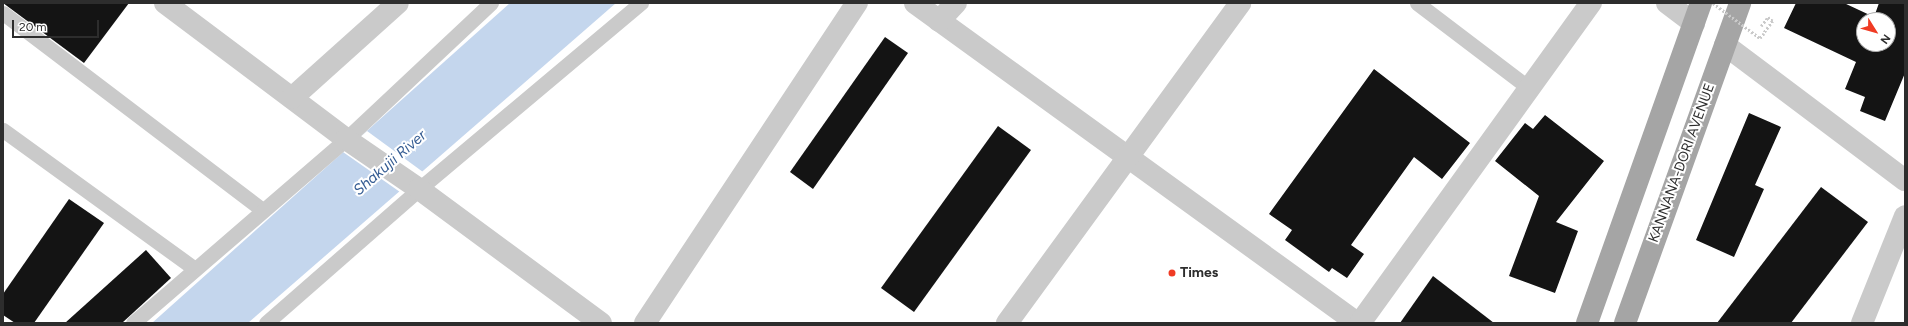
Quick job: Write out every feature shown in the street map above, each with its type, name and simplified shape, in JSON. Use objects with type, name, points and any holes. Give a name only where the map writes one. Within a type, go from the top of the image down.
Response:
[{"type":"main road","name":"KANNANA-DORI AVENUE","points":[[1625,323],[1740,3]]},
{"type":"main road","points":[[1587,323],[1697,13]]},
{"type":"street","points":[[164,3],[346,139],[419,189],[601,323]]},
{"type":"street","points":[[292,98],[398,3]]},
{"type":"street","points":[[645,323],[857,3]]},
{"type":"street","points":[[915,3],[1357,323]]},
{"type":"street","points":[[939,21],[956,3]]},
{"type":"street","points":[[1007,323],[1240,3]]},
{"type":"street","points":[[1360,323],[1591,3]]},
{"type":"street","points":[[1667,3],[1697,13]]},
{"type":"street","points":[[1724,45],[1905,180]]},
{"type":"street","points":[[1862,323],[1905,216]]},
{"type":"lane","points":[[133,323],[346,139],[492,3]]},
{"type":"lane","points":[[266,323],[419,189],[641,3]]},
{"type":"lane","points":[[1417,3],[1529,88]]},
{"type":"lane","points":[[3,13],[263,210]]},
{"type":"lane","points":[[3,130],[195,270]]},
{"type":"path","points":[[1713,3],[1760,38],[1773,20],[1768,17],[1758,31]]},
{"type":"water","name":"Shakujii River","points":[[510,3],[616,3],[248,323],[152,323]]},
{"type":"pier","points":[[367,131],[423,172],[400,192],[343,152]]},
{"type":"building","points":[[3,3],[129,3],[84,63]]},
{"type":"building","points":[[1796,3],[1844,3],[1863,12],[1856,12],[1856,52],[1896,52],[1896,12],[1876,12],[1879,3],[1905,3],[1905,73],[1885,121],[1860,111],[1865,97],[1845,89],[1856,62],[1784,28]]},
{"type":"building","points":[[885,37],[908,53],[813,189],[790,172]]},
{"type":"building","points":[[1374,69],[1470,143],[1442,179],[1414,157],[1351,245],[1364,254],[1347,278],[1332,268],[1329,272],[1285,240],[1292,230],[1269,214]]},
{"type":"building","points":[[1749,113],[1781,127],[1755,185],[1764,189],[1734,257],[1696,240]]},
{"type":"building","points":[[1545,115],[1604,161],[1556,222],[1578,231],[1555,293],[1509,276],[1539,196],[1495,161],[1525,123],[1533,129]]},
{"type":"building","points":[[998,126],[1031,150],[914,312],[881,288]]},
{"type":"building","points":[[1821,187],[1868,222],[1791,323],[1717,323]]},
{"type":"building","points":[[69,199],[104,223],[34,323],[15,323],[3,315],[3,294]]},
{"type":"building","points":[[146,250],[171,278],[122,323],[65,323]]},
{"type":"building","points":[[1433,276],[1494,323],[1400,323]]},
{"type":"place","name":"Times","points":[[1172,273]]}]
